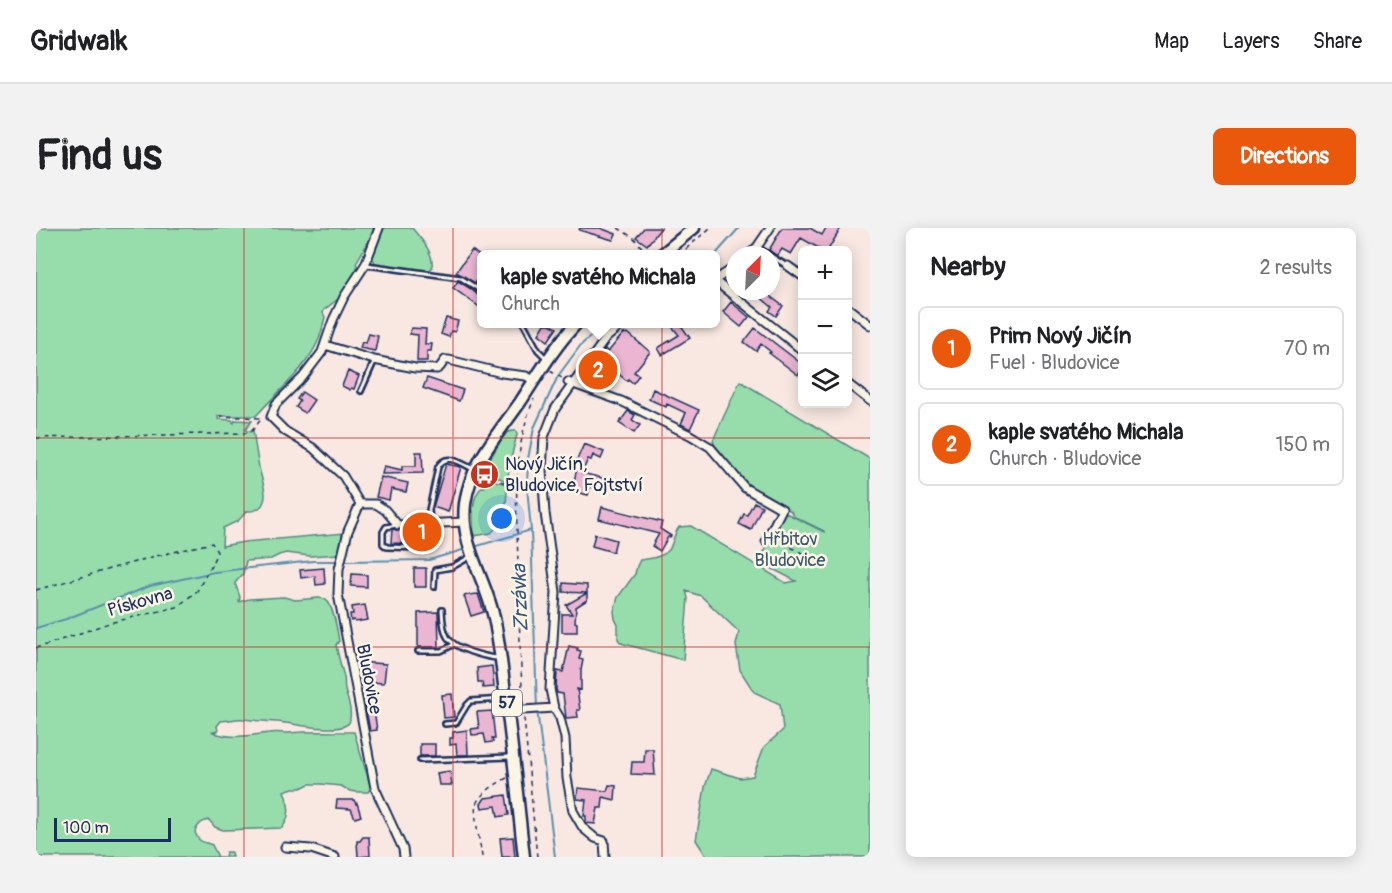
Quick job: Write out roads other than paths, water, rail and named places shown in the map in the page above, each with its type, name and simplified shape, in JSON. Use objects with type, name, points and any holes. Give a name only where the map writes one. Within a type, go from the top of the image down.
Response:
[{"type":"main road","points":[[667,250],[694,228]]},
{"type":"main road","name":"57","points":[[524,857],[501,658],[492,608],[470,551],[465,522],[467,495],[475,471],[491,442],[548,359],[573,328]]},
{"type":"street","points":[[379,228],[365,264],[344,297],[333,320],[322,352],[303,377],[276,404],[271,417],[285,431],[313,448],[343,476],[360,504],[376,504],[398,525],[465,522]]},
{"type":"street","points":[[758,246],[770,228]]},
{"type":"street","points":[[788,266],[798,273]]},
{"type":"street","points":[[720,284],[798,347]]},
{"type":"street","points":[[852,311],[870,325]]},
{"type":"street","points":[[605,857],[604,842],[583,828],[573,811],[567,778],[565,738],[560,718],[550,708],[556,592],[545,513],[542,470],[544,437],[555,409],[570,383],[606,338],[618,328]]},
{"type":"street","points":[[325,345],[407,367],[436,369],[445,360],[449,360],[502,373],[526,376],[534,380]]},
{"type":"street","points":[[570,383],[621,401],[710,447],[745,488],[782,509],[767,538]]},
{"type":"street","points":[[852,387],[870,401]]},
{"type":"street","name":"Bludovice","points":[[360,504],[348,531],[339,569],[338,594],[375,788],[403,849],[404,857]]},
{"type":"street","points":[[508,711],[550,708]]},
{"type":"street","points":[[285,847],[311,849],[334,857]]},
{"type":"lane","points":[[780,261],[788,266]]},
{"type":"lane","points":[[365,264],[461,278],[477,288]]},
{"type":"lane","points":[[526,328],[540,353],[548,359]]},
{"type":"lane","points":[[361,391],[375,360]]},
{"type":"lane","points":[[436,525],[429,510],[440,463],[449,459],[475,471]]},
{"type":"lane","points":[[398,525],[386,527],[383,532],[383,544],[387,548],[424,548],[430,543]]},
{"type":"lane","points":[[434,587],[435,570],[452,567],[470,551]]},
{"type":"lane","points":[[442,610],[442,623],[446,636],[453,645],[483,656],[501,658]]},
{"type":"lane","points":[[418,651],[441,651],[453,645]]},
{"type":"lane","points":[[445,724],[456,723],[471,701],[506,699]]},
{"type":"lane","points":[[420,760],[513,756]]},
{"type":"waterway","name":"Zrzávka","points":[[719,250],[739,228]]},
{"type":"waterway","name":"Zrzávka","points":[[555,857],[537,709],[531,530],[527,487],[528,459],[534,428],[558,376],[580,346],[600,328]]},
{"type":"waterway","points":[[474,547],[531,530]]},
{"type":"waterway","points":[[344,561],[429,560],[466,549]]},
{"type":"waterway","points":[[36,628],[66,619],[150,586],[214,572],[313,561],[338,561]]},
{"type":"place","name":"kaple svatého Michala","points":[[598,370]]},
{"type":"place","name":"Nový Jičín, Bludovice, Fojtství","points":[[484,474]]},
{"type":"place","name":"Prim Nový Jičín","points":[[422,532]]},
{"type":"park label","name":"Hřbitov Bludovice","points":[[790,549]]}]
